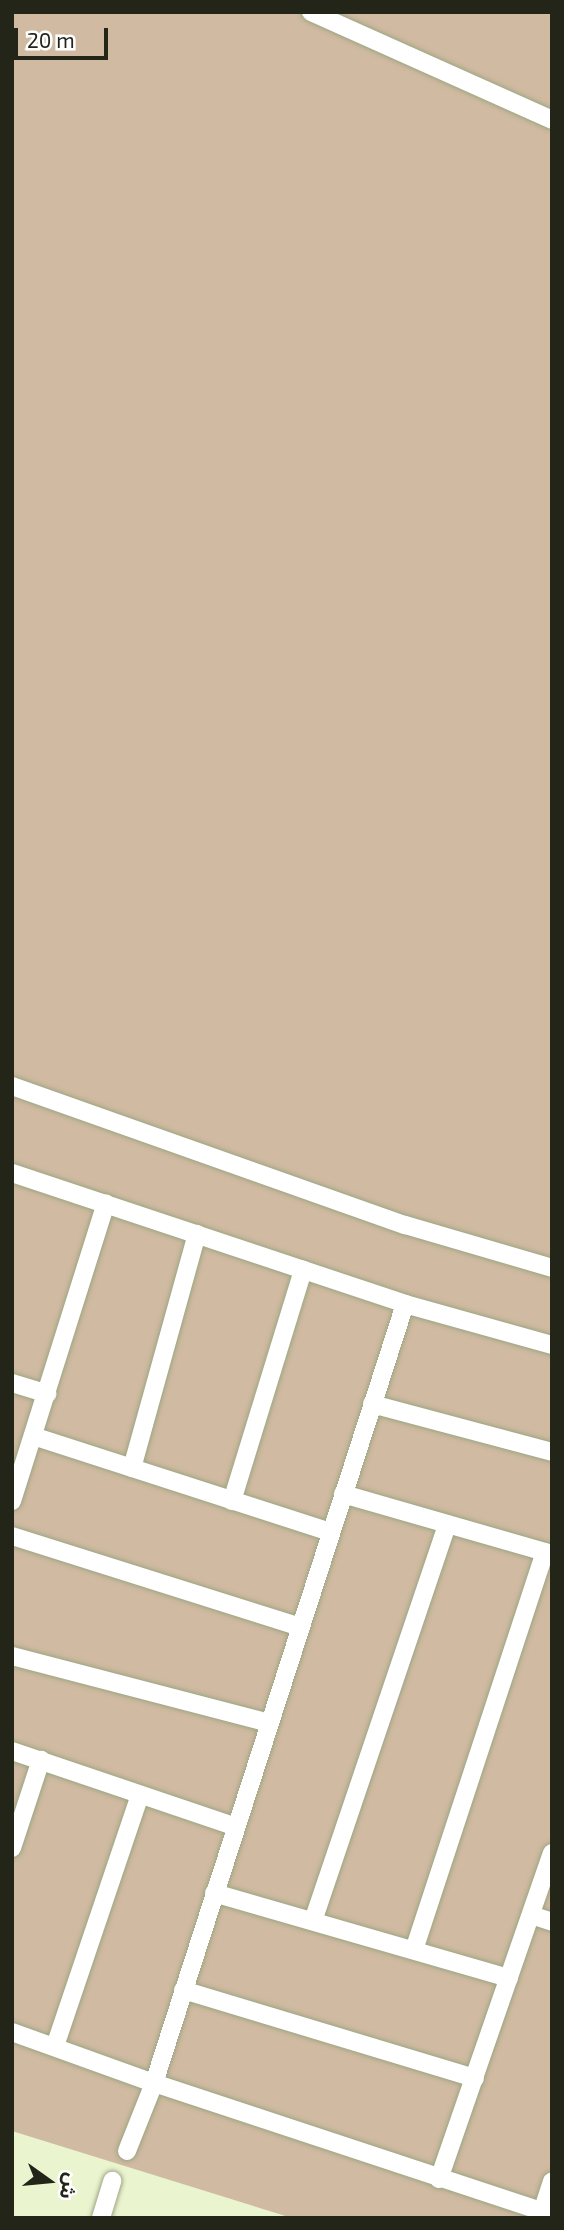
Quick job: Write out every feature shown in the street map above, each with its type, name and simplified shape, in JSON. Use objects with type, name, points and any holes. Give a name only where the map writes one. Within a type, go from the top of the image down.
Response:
[{"type":"lane","points":[[311,12],[552,120]]},
{"type":"lane","points":[[12,1086],[405,1225],[552,1268]]},
{"type":"lane","points":[[12,1172],[405,1304],[552,1345]]},
{"type":"lane","points":[[12,1501],[106,1203]]},
{"type":"lane","points":[[132,1468],[197,1234]]},
{"type":"lane","points":[[232,1501],[303,1270]]},
{"type":"lane","points":[[127,2151],[154,2083],[405,1304]]},
{"type":"lane","points":[[12,1383],[47,1394]]},
{"type":"lane","points":[[372,1404],[552,1452]]},
{"type":"lane","points":[[33,1436],[330,1532]]},
{"type":"lane","points":[[343,1494],[548,1553],[414,1951]]},
{"type":"lane","points":[[313,1921],[447,1524]]},
{"type":"lane","points":[[12,1536],[300,1627]]},
{"type":"lane","points":[[12,1656],[269,1723]]},
{"type":"lane","points":[[12,1751],[236,1827]]},
{"type":"lane","points":[[12,1848],[41,1760]]},
{"type":"lane","points":[[55,2046],[141,1795]]},
{"type":"lane","points":[[439,2179],[552,1853]]},
{"type":"lane","points":[[214,1893],[509,1978]]},
{"type":"lane","points":[[531,1915],[552,1922]]},
{"type":"lane","points":[[184,1990],[475,2078]]},
{"type":"lane","points":[[12,2032],[154,2083],[547,2214],[552,2182]]},
{"type":"lane","points":[[101,2218],[112,2181]]},
{"type":"shaded area","points":[[12,12],[552,12],[552,2218],[292,2218],[12,2131]]}]
